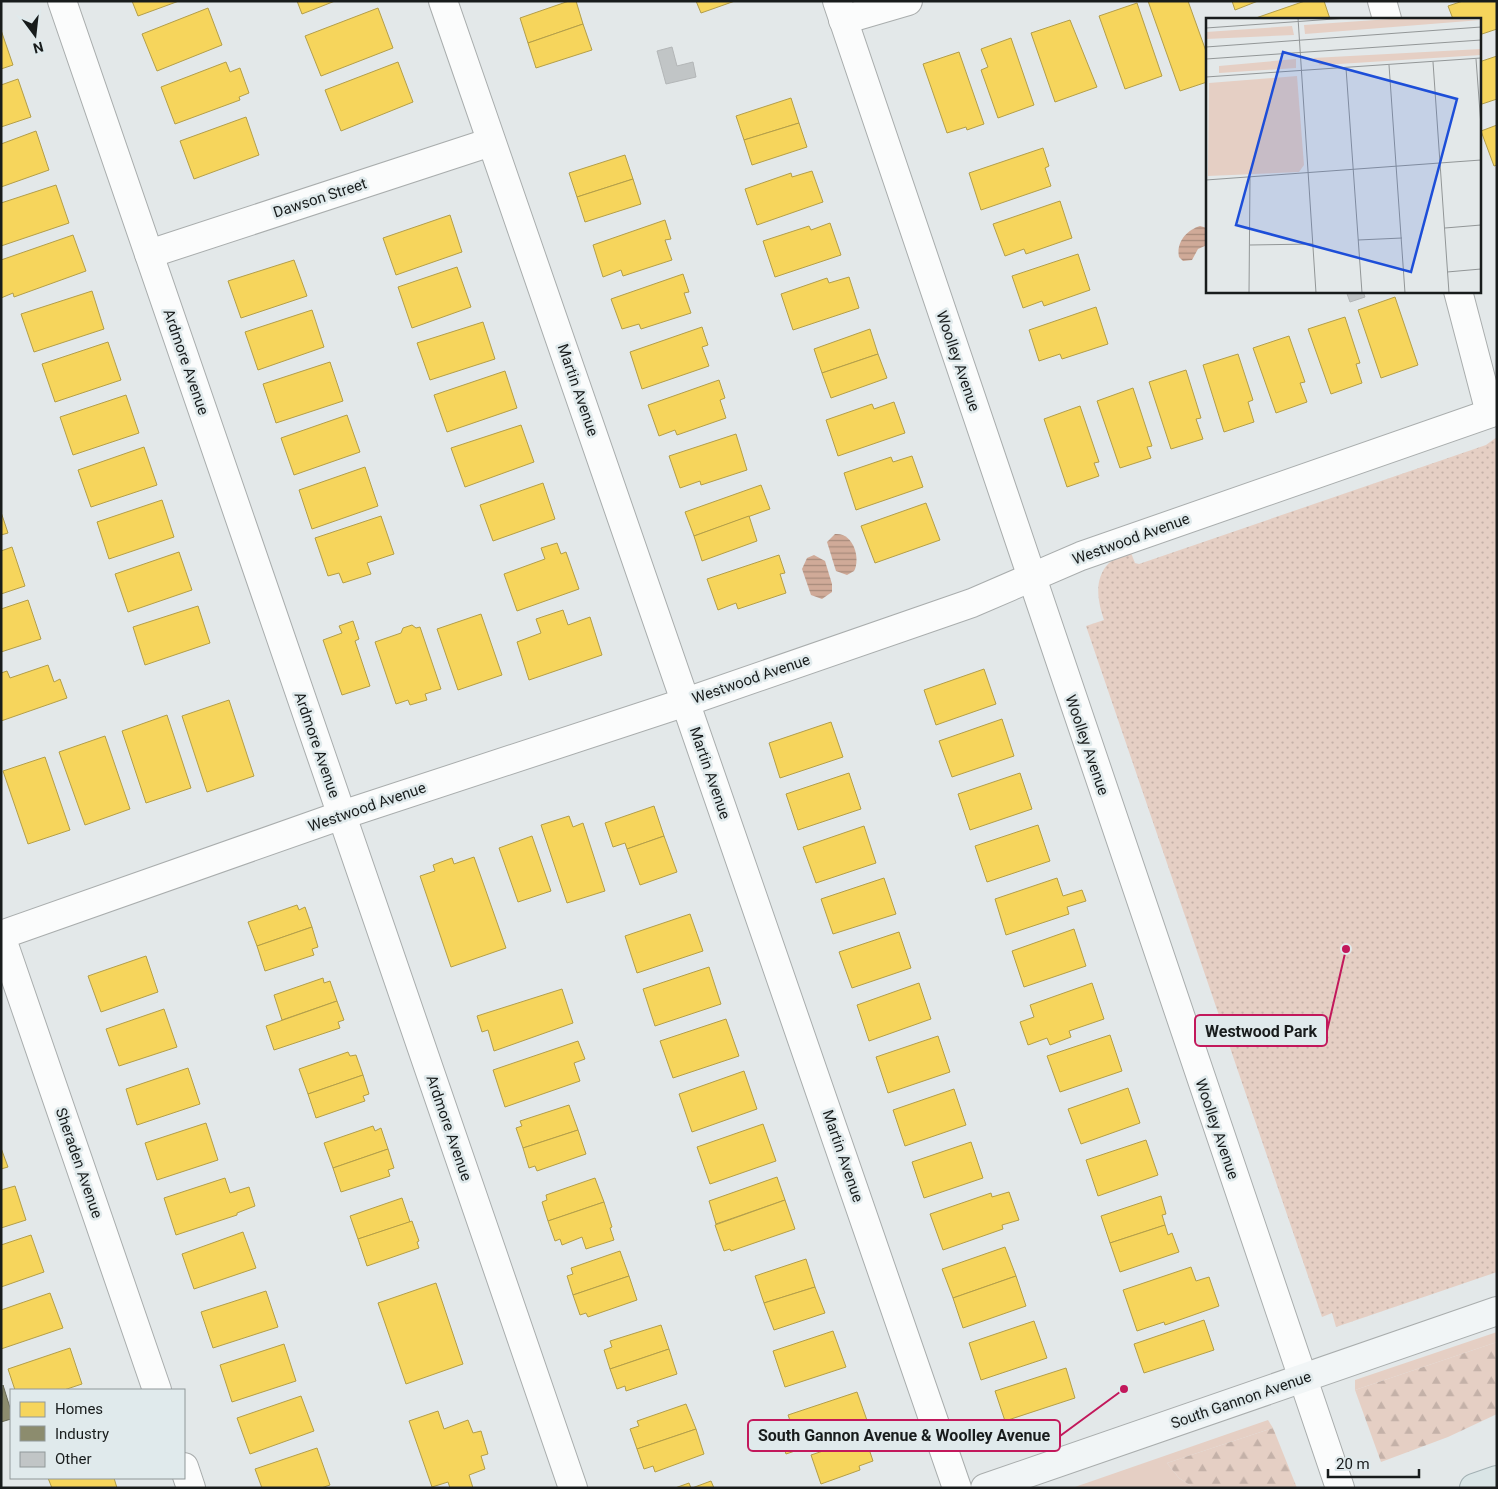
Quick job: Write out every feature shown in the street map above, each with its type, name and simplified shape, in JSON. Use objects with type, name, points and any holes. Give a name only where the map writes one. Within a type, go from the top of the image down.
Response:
[{"type":"highway","points":[[1474,1488],[1497,1480]]},
{"type":"main road","name":"South Gannon Avenue","points":[[985,1488],[1497,1311]]},
{"type":"street","name":"Ardmore Avenue","points":[[62,1],[573,1488]]},
{"type":"street","name":"Martin Avenue","points":[[443,1],[957,1488]]},
{"type":"street","points":[[840,10],[908,1]]},
{"type":"street","points":[[1382,1],[1387,18]]},
{"type":"street","name":"Woolley Avenue","points":[[840,10],[1301,1379],[1340,1488]]},
{"type":"street","name":"Dawson Street","points":[[149,254],[492,142]]},
{"type":"street","points":[[1458,292],[1493,412]]},
{"type":"street","name":"Westwood Avenue","points":[[1,935],[342,815],[686,702],[972,603],[1081,556],[1493,412]]},
{"type":"street","name":"Sheraden Avenue","points":[[1,935],[158,1389]]},
{"type":"street","points":[[185,1470],[191,1488]]},
{"type":"green space","points":[[1497,437],[1497,1272],[1336,1327],[1332,1313],[1322,1317],[1086,626],[1104,620],[1100,606],[1099,583],[1104,569],[1116,558],[1131,553],[1135,563],[1139,564],[1486,445]]},
{"type":"green space","points":[[1497,1332],[1497,1342],[1355,1390],[1355,1380]]},
{"type":"green space","points":[[1497,1342],[1497,1414],[1448,1437],[1381,1462],[1355,1390]]},
{"type":"green space","points":[[1268,1420],[1273,1428],[1167,1463],[1179,1478],[1194,1488],[1072,1488]]},
{"type":"green space","points":[[1273,1428],[1297,1488],[1194,1488],[1179,1478],[1167,1463]]},
{"type":"shaded area","points":[[1200,226],[1206,228],[1206,245],[1198,249],[1192,260],[1183,261],[1179,257],[1179,246],[1184,237]]},
{"type":"shaded area","points":[[835,534],[847,537],[851,541],[856,553],[857,559],[854,571],[847,575],[836,571],[827,542]]},
{"type":"shaded area","points":[[814,555],[825,561],[832,584],[832,592],[822,599],[811,595],[802,569],[807,558]]},
{"type":"building: Homes","points":[[132,1],[179,1],[138,16]]},
{"type":"building: Homes","points":[[297,1],[335,1],[302,14]]},
{"type":"building: Homes","points":[[569,1],[576,1],[583,24],[528,43],[520,18]]},
{"type":"building: Homes","points":[[696,1],[735,1],[701,13]]},
{"type":"building: Homes","points":[[1148,1],[1188,1],[1206,51],[1206,82],[1180,91]]},
{"type":"building: Homes","points":[[1232,1],[1258,1],[1235,10]]},
{"type":"building: Homes","points":[[1305,1],[1324,1],[1330,18],[1256,18]]},
{"type":"building: Homes","points":[[1463,1],[1497,1],[1497,29],[1480,35],[1480,18],[1453,18],[1448,6]]},
{"type":"building: Homes","points":[[1137,3],[1162,76],[1125,89],[1099,16]]},
{"type":"building: Homes","points":[[208,8],[222,45],[157,71],[142,34]]},
{"type":"building: Homes","points":[[378,8],[393,48],[321,76],[305,36]]},
{"type":"building: Homes","points":[[1070,20],[1097,87],[1055,102],[1031,33]]},
{"type":"building: Homes","points":[[583,24],[592,50],[536,68],[528,43]]},
{"type":"building: Homes","points":[[1,30],[13,65],[1,69]]},
{"type":"building: Homes","points":[[1011,38],[1034,105],[998,118],[981,70],[988,67],[981,49]]},
{"type":"building: Homes","points":[[959,52],[984,124],[967,130],[966,127],[947,133],[923,64]]},
{"type":"building: Homes","points":[[1497,56],[1497,99],[1480,105],[1480,62]]},
{"type":"building: Homes","points":[[226,62],[230,72],[240,68],[249,93],[239,97],[240,100],[175,124],[161,87]]},
{"type":"building: Homes","points":[[398,62],[413,102],[341,131],[325,90]]},
{"type":"building: Homes","points":[[18,79],[31,117],[1,127],[1,85]]},
{"type":"building: Homes","points":[[791,98],[799,123],[744,140],[736,116]]},
{"type":"building: Homes","points":[[246,117],[259,155],[194,179],[180,141]]},
{"type":"building: Homes","points":[[799,123],[807,147],[752,165],[744,140]]},
{"type":"building: Homes","points":[[1497,125],[1497,165],[1494,166],[1481,131]]},
{"type":"building: Homes","points":[[36,131],[49,170],[1,187],[1,144]]},
{"type":"building: Homes","points":[[1043,148],[1049,166],[1045,168],[1051,186],[981,210],[969,173]]},
{"type":"building: Homes","points":[[625,155],[633,179],[577,197],[569,173]]},
{"type":"building: Homes","points":[[812,171],[823,202],[757,225],[745,189],[791,173],[792,177]]},
{"type":"building: Homes","points":[[633,179],[641,204],[585,222],[577,197]]},
{"type":"building: Homes","points":[[56,185],[69,223],[1,246],[1,203]]},
{"type":"building: Homes","points":[[1060,201],[1072,238],[1026,254],[1024,249],[1005,256],[993,224]]},
{"type":"building: Homes","points":[[450,215],[462,252],[396,275],[383,238]]},
{"type":"building: Homes","points":[[665,220],[671,239],[665,240],[672,260],[623,276],[621,270],[603,277],[593,245]]},
{"type":"building: Homes","points":[[830,223],[841,255],[775,277],[763,241],[809,226],[811,230]]},
{"type":"building: Homes","points":[[73,235],[86,271],[14,297],[13,293],[1,298],[1,260]]},
{"type":"building: Homes","points":[[1078,254],[1090,290],[1044,306],[1042,301],[1023,308],[1012,276]]},
{"type":"building: Homes","points":[[294,260],[307,296],[241,318],[228,281]]},
{"type":"building: Homes","points":[[457,267],[471,307],[412,328],[398,287]]},
{"type":"building: Homes","points":[[683,274],[689,292],[684,293],[691,313],[641,329],[639,324],[622,329],[611,299]]},
{"type":"building: Homes","points":[[849,277],[859,308],[793,330],[781,294],[827,278],[829,283]]},
{"type":"building: Homes","points":[[92,291],[104,329],[34,352],[21,314]]},
{"type":"building: Homes","points":[[1395,297],[1418,365],[1381,378],[1358,310]]},
{"type":"building: Homes","points":[[1096,307],[1108,344],[1062,359],[1060,354],[1039,361],[1029,330]]},
{"type":"building: Homes","points":[[312,310],[324,347],[258,370],[245,332]]},
{"type":"building: Homes","points":[[1345,317],[1360,363],[1356,364],[1362,383],[1331,394],[1308,329]]},
{"type":"building: Homes","points":[[483,322],[495,359],[430,380],[417,343]]},
{"type":"building: Homes","points":[[702,327],[708,345],[702,347],[709,366],[642,389],[630,352]]},
{"type":"building: Homes","points":[[870,329],[878,354],[822,373],[814,349]]},
{"type":"building: Homes","points":[[1289,336],[1305,382],[1300,383],[1307,402],[1276,413],[1253,348]]},
{"type":"building: Homes","points":[[108,342],[121,380],[55,402],[42,364]]},
{"type":"building: Homes","points":[[878,354],[887,378],[831,398],[822,373]]},
{"type":"building: Homes","points":[[1238,354],[1253,400],[1248,402],[1254,422],[1224,432],[1203,365]]},
{"type":"building: Homes","points":[[330,362],[343,401],[276,423],[263,384]]},
{"type":"building: Homes","points":[[1186,370],[1201,418],[1196,419],[1203,439],[1171,449],[1149,382]]},
{"type":"building: Homes","points":[[505,371],[517,408],[447,432],[434,395]]},
{"type":"building: Homes","points":[[719,380],[725,398],[720,400],[726,418],[677,435],[675,430],[659,436],[648,405]]},
{"type":"building: Homes","points":[[1133,388],[1152,446],[1147,447],[1151,458],[1120,468],[1097,401]]},
{"type":"building: Homes","points":[[126,395],[139,433],[73,455],[60,417]]},
{"type":"building: Homes","points":[[894,402],[905,433],[838,456],[826,420],[872,404],[874,409]]},
{"type":"building: Homes","points":[[1080,406],[1099,462],[1094,463],[1099,476],[1067,487],[1044,419]]},
{"type":"building: Homes","points":[[347,415],[360,452],[294,475],[281,438]]},
{"type":"building: Homes","points":[[521,425],[534,462],[465,487],[451,448]]},
{"type":"building: Homes","points":[[736,434],[747,470],[701,485],[700,481],[680,488],[669,456]]},
{"type":"building: Homes","points":[[144,447],[157,485],[91,507],[78,470]]},
{"type":"building: Homes","points":[[912,456],[923,487],[856,510],[844,473],[891,457],[893,462]]},
{"type":"building: Homes","points":[[365,467],[378,506],[312,529],[299,490]]},
{"type":"building: Homes","points":[[543,483],[555,519],[493,541],[480,505]]},
{"type":"building: Homes","points":[[761,485],[770,509],[694,536],[685,512]]},
{"type":"building: Homes","points":[[162,500],[174,537],[109,559],[97,522]]},
{"type":"building: Homes","points":[[926,503],[940,540],[875,563],[861,526]]},
{"type":"building: Homes","points":[[1,512],[8,533],[1,535]]},
{"type":"building: Homes","points":[[381,516],[394,554],[367,563],[371,574],[343,583],[339,573],[328,576],[315,538]]},
{"type":"building: Homes","points":[[749,516],[757,541],[702,561],[694,536]]},
{"type":"building: Homes","points":[[557,543],[561,554],[566,552],[579,589],[517,611],[504,574],[545,559],[541,548]]},
{"type":"building: Homes","points":[[12,547],[25,586],[1,594],[1,551]]},
{"type":"building: Homes","points":[[179,552],[192,590],[128,612],[115,574]]},
{"type":"building: Homes","points":[[779,555],[785,573],[780,574],[786,593],[738,609],[736,603],[718,610],[707,579]]},
{"type":"building: Homes","points":[[28,600],[41,639],[1,652],[1,609]]},
{"type":"building: Homes","points":[[198,606],[210,643],[145,665],[133,627]]},
{"type":"building: Homes","points":[[563,610],[568,625],[590,617],[602,655],[529,680],[517,642],[541,633],[536,619]]},
{"type":"building: Homes","points":[[481,614],[502,675],[458,690],[437,629]]},
{"type":"building: Homes","points":[[353,621],[359,639],[355,641],[370,686],[342,695],[323,640],[342,633],[339,626]]},
{"type":"building: Homes","points":[[412,625],[416,628],[420,627],[441,689],[425,694],[427,700],[410,705],[408,700],[396,704],[375,642],[401,633],[403,628]]},
{"type":"building: Homes","points":[[48,665],[54,682],[60,679],[67,698],[1,721],[1,673],[7,671],[10,678]]},
{"type":"building: Homes","points":[[984,669],[996,704],[936,725],[924,690]]},
{"type":"building: Homes","points":[[229,700],[254,776],[207,792],[182,716]]},
{"type":"building: Homes","points":[[167,715],[191,788],[146,803],[122,731]]},
{"type":"building: Homes","points":[[1002,719],[1014,756],[952,777],[939,741]]},
{"type":"building: Homes","points":[[831,722],[843,757],[780,778],[769,743]]},
{"type":"building: Homes","points":[[105,736],[130,809],[85,825],[59,752]]},
{"type":"building: Homes","points":[[45,757],[70,830],[28,844],[3,771]]},
{"type":"building: Homes","points":[[849,773],[861,809],[798,830],[786,794]]},
{"type":"building: Homes","points":[[1020,773],[1032,809],[970,830],[958,794]]},
{"type":"building: Homes","points":[[654,806],[664,836],[627,849],[625,843],[613,847],[605,823]]},
{"type":"building: Homes","points":[[569,816],[573,827],[583,823],[605,891],[567,903],[541,825]]},
{"type":"building: Homes","points":[[1038,825],[1050,861],[987,882],[975,846]]},
{"type":"building: Homes","points":[[864,826],[876,863],[816,883],[803,847]]},
{"type":"building: Homes","points":[[532,836],[551,891],[518,902],[499,848]]},
{"type":"building: Homes","points":[[664,836],[677,872],[640,885],[627,849]]},
{"type":"building: Homes","points":[[474,857],[506,948],[451,967],[420,876],[435,871],[433,865],[452,858],[454,864]]},
{"type":"building: Homes","points":[[884,878],[896,914],[833,934],[821,899]]},
{"type":"building: Homes","points":[[1057,878],[1063,896],[1082,890],[1086,901],[1067,907],[1069,914],[1006,935],[995,899]]},
{"type":"building: Homes","points":[[297,905],[299,910],[305,907],[312,927],[257,946],[248,922]]},
{"type":"building: Homes","points":[[690,914],[703,951],[637,973],[625,936]]},
{"type":"building: Homes","points":[[312,927],[318,947],[312,949],[314,955],[265,971],[257,946]]},
{"type":"building: Homes","points":[[1074,929],[1086,966],[1024,987],[1012,951]]},
{"type":"building: Homes","points":[[899,932],[911,968],[852,988],[839,952]]},
{"type":"building: Homes","points":[[146,956],[158,992],[101,1012],[88,976]]},
{"type":"building: Homes","points":[[709,967],[721,1004],[655,1026],[643,989]]},
{"type":"building: Homes","points":[[323,978],[324,983],[330,981],[337,1001],[282,1020],[274,995]]},
{"type":"building: Homes","points":[[919,983],[931,1019],[869,1041],[857,1005]]},
{"type":"building: Homes","points":[[1092,983],[1104,1019],[1069,1031],[1071,1037],[1050,1045],[1047,1038],[1028,1045],[1020,1022],[1034,1017],[1030,1005]]},
{"type":"building: Homes","points":[[562,989],[573,1023],[494,1051],[488,1030],[482,1032],[477,1016]]},
{"type":"building: Homes","points":[[337,1001],[344,1020],[338,1022],[340,1028],[274,1050],[266,1026]]},
{"type":"building: Homes","points":[[164,1009],[177,1047],[119,1066],[106,1029]]},
{"type":"building: Homes","points":[[726,1019],[739,1056],[673,1078],[660,1041]]},
{"type":"building: Homes","points":[[1110,1035],[1122,1071],[1060,1092],[1047,1056]]},
{"type":"building: Homes","points":[[938,1036],[950,1072],[888,1093],[876,1057]]},
{"type":"building: Homes","points":[[578,1041],[585,1059],[574,1063],[580,1081],[505,1107],[493,1070]]},
{"type":"building: Homes","points":[[348,1052],[350,1056],[356,1055],[363,1075],[308,1094],[299,1069]]},
{"type":"building: Homes","points":[[188,1068],[200,1104],[137,1125],[126,1089]]},
{"type":"building: Homes","points":[[744,1071],[757,1109],[692,1132],[679,1094]]},
{"type":"building: Homes","points":[[363,1075],[369,1094],[363,1096],[365,1101],[316,1118],[308,1094]]},
{"type":"building: Homes","points":[[1128,1088],[1140,1123],[1081,1144],[1068,1109]]},
{"type":"building: Homes","points":[[954,1089],[966,1125],[905,1146],[893,1110]]},
{"type":"building: Homes","points":[[569,1105],[578,1130],[523,1148],[516,1128],[522,1126],[520,1121]]},
{"type":"building: Homes","points":[[206,1123],[218,1160],[157,1180],[145,1143]]},
{"type":"building: Homes","points":[[763,1124],[776,1161],[710,1184],[697,1147]]},
{"type":"building: Homes","points":[[373,1126],[375,1131],[381,1128],[388,1149],[333,1168],[324,1143]]},
{"type":"building: Homes","points":[[578,1130],[586,1154],[537,1171],[535,1166],[529,1168],[523,1148]]},
{"type":"building: Homes","points":[[1146,1140],[1158,1175],[1098,1196],[1086,1160]]},
{"type":"building: Homes","points":[[971,1142],[983,1178],[924,1198],[912,1162]]},
{"type":"building: Homes","points":[[1,1148],[8,1167],[1,1169]]},
{"type":"building: Homes","points":[[388,1149],[394,1168],[388,1170],[390,1176],[341,1192],[333,1168]]},
{"type":"building: Homes","points":[[777,1177],[785,1200],[716,1224],[709,1201]]},
{"type":"building: Homes","points":[[225,1178],[230,1193],[249,1187],[255,1206],[237,1213],[237,1215],[176,1235],[164,1198]]},
{"type":"building: Homes","points":[[595,1178],[604,1202],[548,1221],[542,1202],[547,1200],[546,1195]]},
{"type":"building: Homes","points":[[15,1186],[26,1220],[1,1228],[1,1190]]},
{"type":"building: Homes","points":[[1009,1192],[1019,1220],[1002,1225],[1003,1229],[943,1250],[930,1214],[991,1193],[992,1197]]},
{"type":"building: Homes","points":[[1161,1196],[1166,1214],[1162,1215],[1165,1225],[1110,1243],[1101,1216]]},
{"type":"building: Homes","points":[[402,1198],[410,1222],[358,1239],[350,1216]]},
{"type":"building: Homes","points":[[785,1200],[795,1229],[731,1251],[730,1249],[724,1251],[715,1225]]},
{"type":"building: Homes","points":[[604,1202],[614,1240],[586,1249],[582,1237],[562,1245],[560,1239],[555,1241],[548,1221]]},
{"type":"building: Homes","points":[[412,1221],[419,1241],[417,1242],[419,1248],[367,1266],[358,1239]]},
{"type":"building: Homes","points":[[1165,1225],[1168,1235],[1172,1233],[1179,1252],[1120,1272],[1110,1243]]},
{"type":"building: Homes","points":[[243,1232],[256,1268],[194,1289],[182,1254]]},
{"type":"building: Homes","points":[[31,1235],[44,1272],[1,1287],[1,1245]]},
{"type":"building: Homes","points":[[1005,1247],[1016,1276],[953,1298],[942,1269]]},
{"type":"building: Homes","points":[[620,1251],[629,1276],[573,1295],[567,1276],[573,1274],[571,1268]]},
{"type":"building: Homes","points":[[806,1259],[815,1287],[764,1303],[755,1276]]},
{"type":"building: Homes","points":[[1191,1267],[1196,1281],[1209,1277],[1219,1306],[1165,1325],[1164,1322],[1137,1331],[1123,1290]]},
{"type":"building: Homes","points":[[629,1276],[637,1300],[588,1317],[586,1313],[580,1315],[573,1295]]},
{"type":"building: Homes","points":[[1016,1276],[1026,1306],[963,1328],[953,1298]]},
{"type":"building: Homes","points":[[436,1283],[463,1364],[406,1384],[378,1303]]},
{"type":"building: Homes","points":[[815,1287],[825,1313],[774,1330],[764,1303]]},
{"type":"building: Homes","points":[[266,1291],[278,1327],[213,1348],[201,1312]]},
{"type":"building: Homes","points":[[50,1293],[63,1328],[1,1349],[1,1310]]},
{"type":"building: Homes","points":[[1204,1320],[1214,1350],[1144,1373],[1134,1344]]},
{"type":"building: Homes","points":[[1034,1321],[1047,1358],[981,1380],[969,1343]]},
{"type":"building: Homes","points":[[661,1325],[669,1349],[610,1369],[604,1350],[612,1347],[610,1341]]},
{"type":"building: Homes","points":[[833,1331],[846,1367],[785,1387],[773,1351]]},
{"type":"building: Homes","points":[[284,1344],[296,1381],[232,1402],[220,1365]]},
{"type":"building: Homes","points":[[70,1348],[82,1384],[67,1389],[15,1389],[8,1369]]},
{"type":"building: Homes","points":[[669,1349],[677,1374],[626,1391],[625,1386],[617,1389],[610,1369]]},
{"type":"building: Homes","points":[[1066,1368],[1075,1398],[1005,1421],[995,1391]]},
{"type":"building: Homes","points":[[857,1392],[869,1426],[786,1454],[779,1434],[793,1429],[788,1415]]},
{"type":"building: Homes","points":[[301,1396],[314,1431],[250,1454],[237,1418]]},
{"type":"building: Homes","points":[[686,1404],[696,1429],[637,1449],[630,1429],[639,1426],[637,1421]]},
{"type":"building: Homes","points":[[438,1411],[444,1429],[468,1420],[473,1433],[481,1431],[488,1454],[481,1456],[485,1469],[469,1475],[473,1488],[450,1488],[448,1482],[432,1487],[409,1421]]},
{"type":"building: Homes","points":[[696,1429],[704,1454],[655,1472],[653,1466],[644,1469],[637,1449]]},
{"type":"building: Homes","points":[[865,1437],[873,1461],[859,1466],[860,1470],[821,1484],[811,1455]]},
{"type":"building: Homes","points":[[317,1448],[330,1485],[321,1488],[262,1488],[255,1469]]},
{"type":"building: Homes","points":[[48,1479],[114,1479],[117,1488],[52,1488]]},
{"type":"building: Homes","points":[[711,1481],[714,1488],[692,1488]]},
{"type":"building: Homes","points":[[689,1483],[691,1488],[675,1488]]},
{"type":"building: Industry","points":[[3,1385],[10,1408],[10,1419],[1,1422]]},
{"type":"building: Other","points":[[672,47],[677,66],[693,62],[696,77],[666,84],[657,51]]},
{"type":"building: Other","points":[[1346,292],[1363,292],[1365,297],[1350,302]]},
{"type":"place","name":"Westwood Park","points":[[1346,949]]},
{"type":"place","name":"South Gannon Avenue & Woolley Avenue","points":[[1124,1389]]}]
